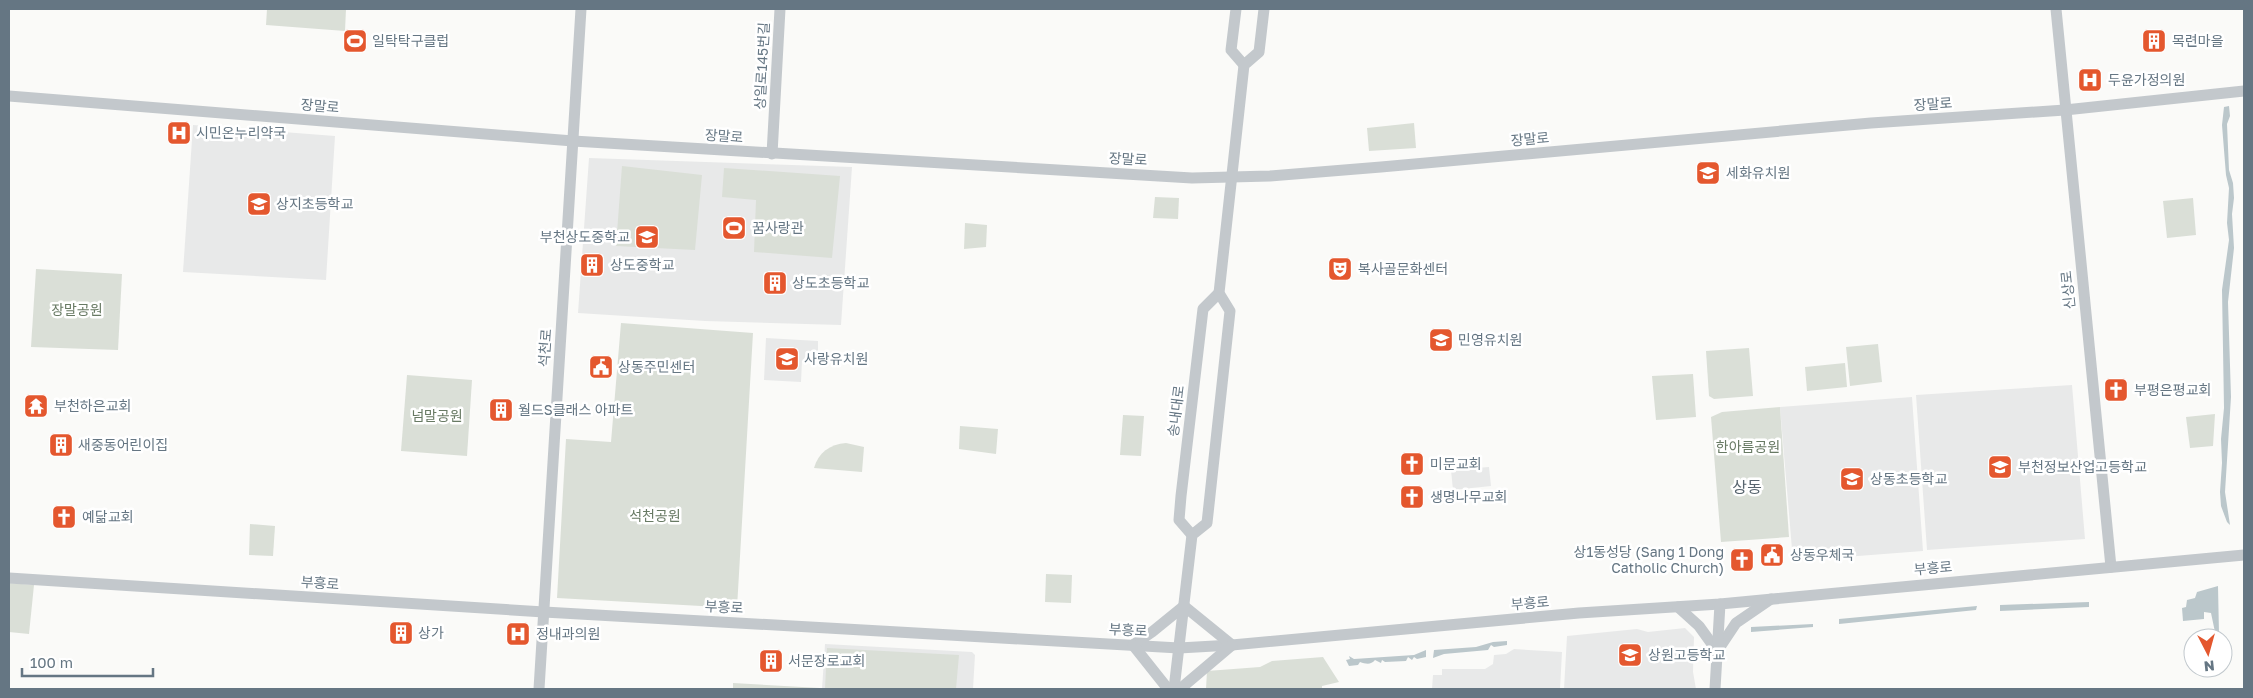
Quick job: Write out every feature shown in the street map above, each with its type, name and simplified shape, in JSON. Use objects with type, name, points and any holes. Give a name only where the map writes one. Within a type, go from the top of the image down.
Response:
[{"type":"street","name":"석천로","points":[[539,689],[581,9]]},
{"type":"street","name":"상일로145번길","points":[[772,154],[780,9]]},
{"type":"street","points":[[1236,9],[1231,50],[1244,65]]},
{"type":"street","points":[[1174,689],[1192,535],[1207,524],[1230,311],[1218,293],[1244,65],[1259,52],[1264,9]]},
{"type":"street","name":"신상로","points":[[2056,9],[2111,567]]},
{"type":"street","name":"장말로","points":[[9,96],[573,141],[1192,178],[1298,174],[1871,123],[2065,110],[2244,90]]},
{"type":"street","name":"송내대로","points":[[1192,535],[1179,520],[1181,496],[1203,309],[1218,293]]},
{"type":"street","name":"부흥로","points":[[9,578],[544,612],[1179,648],[1232,645],[1578,613],[1720,604],[2244,555]]},
{"type":"street","points":[[1717,651],[1736,623],[1773,598]]},
{"type":"street","points":[[1715,689],[1720,604]]},
{"type":"street","points":[[1180,689],[1232,645],[1184,606]]},
{"type":"street","points":[[1168,689],[1133,645],[1184,606]]},
{"type":"street","points":[[1678,606],[1699,626],[1717,651]]},
{"type":"shaded area","points":[[2229,106],[2230,116],[2227,124],[2229,170],[2233,183],[2234,198],[2232,214],[2234,248],[2228,302],[2231,397],[2225,492],[2230,525],[2221,506],[2220,492],[2221,439],[2224,408],[2222,290],[2229,240],[2227,223],[2229,188],[2226,175],[2222,125],[2224,107]]},
{"type":"shaded area","name":"상지초등학교","points":[[193,125],[335,136],[326,280],[183,272]]},
{"type":"shaded area","points":[[589,158],[852,167],[841,325],[705,321],[578,313]]},
{"type":"shaded area","name":"사랑유치원","points":[[766,338],[818,341],[818,357],[809,356],[808,361],[802,361],[801,382],[764,380]]},
{"type":"shaded area","name":"부천정보산업고등학교","points":[[2072,385],[2085,539],[1927,550],[1916,395]]},
{"type":"shaded area","name":"상동초등학교","points":[[1912,397],[1923,551],[1793,561],[1780,407]]},
{"type":"shaded area","points":[[1489,467],[1491,486],[1453,490],[1451,470]]},
{"type":"shaded area","points":[[2218,586],[2219,628],[2214,628],[2211,613],[2204,612],[2204,619],[2183,621],[2182,608],[2186,607],[2187,600],[2195,598],[2197,592]]},
{"type":"shaded area","points":[[2089,602],[2089,607],[2000,611],[2000,605]]},
{"type":"shaded area","points":[[1977,606],[1976,610],[1839,624],[1839,619]]},
{"type":"shaded area","points":[[1813,624],[1813,627],[1751,632],[1751,627]]},
{"type":"shaded area","name":"상원고등학교","points":[[1685,628],[1694,637],[1693,672],[1696,689],[1564,689],[1567,636],[1637,629],[1648,632]]},
{"type":"shaded area","points":[[1507,641],[1507,645],[1494,647],[1491,645],[1488,650],[1444,654],[1433,658],[1434,650],[1476,647],[1493,642]]},
{"type":"shaded area","points":[[825,644],[972,652],[975,655],[973,689],[822,689]]},
{"type":"shaded area","points":[[1514,649],[1562,652],[1560,689],[1432,689],[1433,675],[1442,675],[1442,669],[1485,669],[1493,664],[1494,655],[1506,654]]},
{"type":"shaded area","points":[[1426,650],[1426,657],[1417,659],[1414,657],[1412,660],[1408,657],[1406,661],[1385,662],[1382,660],[1381,663],[1375,660],[1366,664],[1360,662],[1358,665],[1349,666],[1346,660],[1350,659],[1349,656],[1354,659],[1414,655]]},
{"type":"green space","points":[[267,9],[346,9],[345,31],[266,25]]},
{"type":"green space","points":[[1414,123],[1416,148],[1369,151],[1367,128]]},
{"type":"green space","points":[[622,166],[702,175],[695,250],[616,246]]},
{"type":"green space","points":[[724,168],[840,176],[832,258],[754,252],[756,200],[722,197]]},
{"type":"green space","points":[[1155,197],[1179,198],[1178,219],[1153,218]]},
{"type":"green space","points":[[2193,198],[2196,235],[2167,238],[2163,201]]},
{"type":"green space","points":[[965,223],[987,225],[986,247],[964,249]]},
{"type":"green space","name":"장말공원","points":[[36,269],[122,274],[118,350],[31,347]]},
{"type":"green space","name":"석천공원","points":[[621,323],[753,333],[737,608],[557,598],[566,439],[611,442]]},
{"type":"green space","points":[[1878,344],[1882,382],[1850,386],[1846,347]]},
{"type":"green space","points":[[1749,348],[1753,396],[1714,399],[1709,396],[1706,351]]},
{"type":"green space","points":[[1845,363],[1847,387],[1807,391],[1805,367]]},
{"type":"green space","points":[[1693,374],[1696,417],[1656,420],[1652,376]]},
{"type":"green space","name":"넘말공원","points":[[407,375],[472,380],[467,456],[401,451]]},
{"type":"green space","name":"한아름공원","points":[[1780,407],[1789,537],[1721,542],[1711,417],[1722,412]]},
{"type":"green space","points":[[2215,414],[2213,446],[2190,448],[2186,417]]},
{"type":"green space","points":[[1123,415],[1144,416],[1141,456],[1120,455]]},
{"type":"green space","points":[[960,426],[998,429],[996,454],[959,449]]},
{"type":"green space","points":[[846,443],[864,447],[862,472],[814,468],[818,458],[826,450],[835,445]]},
{"type":"green space","points":[[250,524],[275,526],[273,556],[249,555]]},
{"type":"green space","points":[[1046,574],[1072,575],[1071,603],[1045,602]]},
{"type":"green space","points":[[9,583],[34,585],[29,634],[9,632]]},
{"type":"green space","points":[[827,648],[959,655],[956,689],[825,689]]},
{"type":"green space","points":[[1323,657],[1339,682],[1322,686],[1322,689],[1206,689],[1207,671],[1260,667],[1272,661]]},
{"type":"green space","points":[[733,683],[820,688],[820,689],[733,689]]},
{"type":"place","name":"일탁탁구클럽","points":[[355,41]]},
{"type":"place","name":"목련마을","points":[[2154,41]]},
{"type":"place","name":"두윤가정의원","points":[[2090,80]]},
{"type":"place","name":"시민온누리약국","points":[[179,133]]},
{"type":"place","name":"세화유치원","points":[[1708,173]]},
{"type":"place","name":"상지초등학교","points":[[259,204]]},
{"type":"place","name":"꿈사랑관","points":[[734,228]]},
{"type":"place","name":"부천상도중학교","points":[[647,237]]},
{"type":"place","name":"상도중학교","points":[[592,265]]},
{"type":"place","name":"복사골문화센터","points":[[1340,269]]},
{"type":"place","name":"상도초등학교","points":[[775,283]]},
{"type":"place","name":"민영유치원","points":[[1441,340]]},
{"type":"place","name":"사랑유치원","points":[[787,359]]},
{"type":"place","name":"상동주민센터","points":[[601,367]]},
{"type":"place","name":"부평은평교회","points":[[2116,390]]},
{"type":"place","name":"부천하은교회","points":[[36,406]]},
{"type":"place","name":"월드S클래스 아파트","points":[[501,410]]},
{"type":"place","name":"새중동어린이집","points":[[61,445]]},
{"type":"place","name":"미문교회","points":[[1412,464]]},
{"type":"place","name":"부천정보산업고등학교","points":[[2000,467]]},
{"type":"place","name":"상동초등학교","points":[[1852,479]]},
{"type":"place","name":"생명나무교회","points":[[1412,497]]},
{"type":"place","name":"예닮교회","points":[[64,517]]},
{"type":"place","name":"상동우체국","points":[[1772,555]]},
{"type":"place","name":"상1동성당 (Sang 1 Dong Catholic Church)","points":[[1742,560]]},
{"type":"place","name":"상가","points":[[401,633]]},
{"type":"place","name":"정내과의원","points":[[518,634]]},
{"type":"place","name":"상원고등학교","points":[[1630,655]]},
{"type":"place","name":"서문장로교회","points":[[771,661]]},
{"type":"district","name":"상동","points":[[1747,487]]}]
